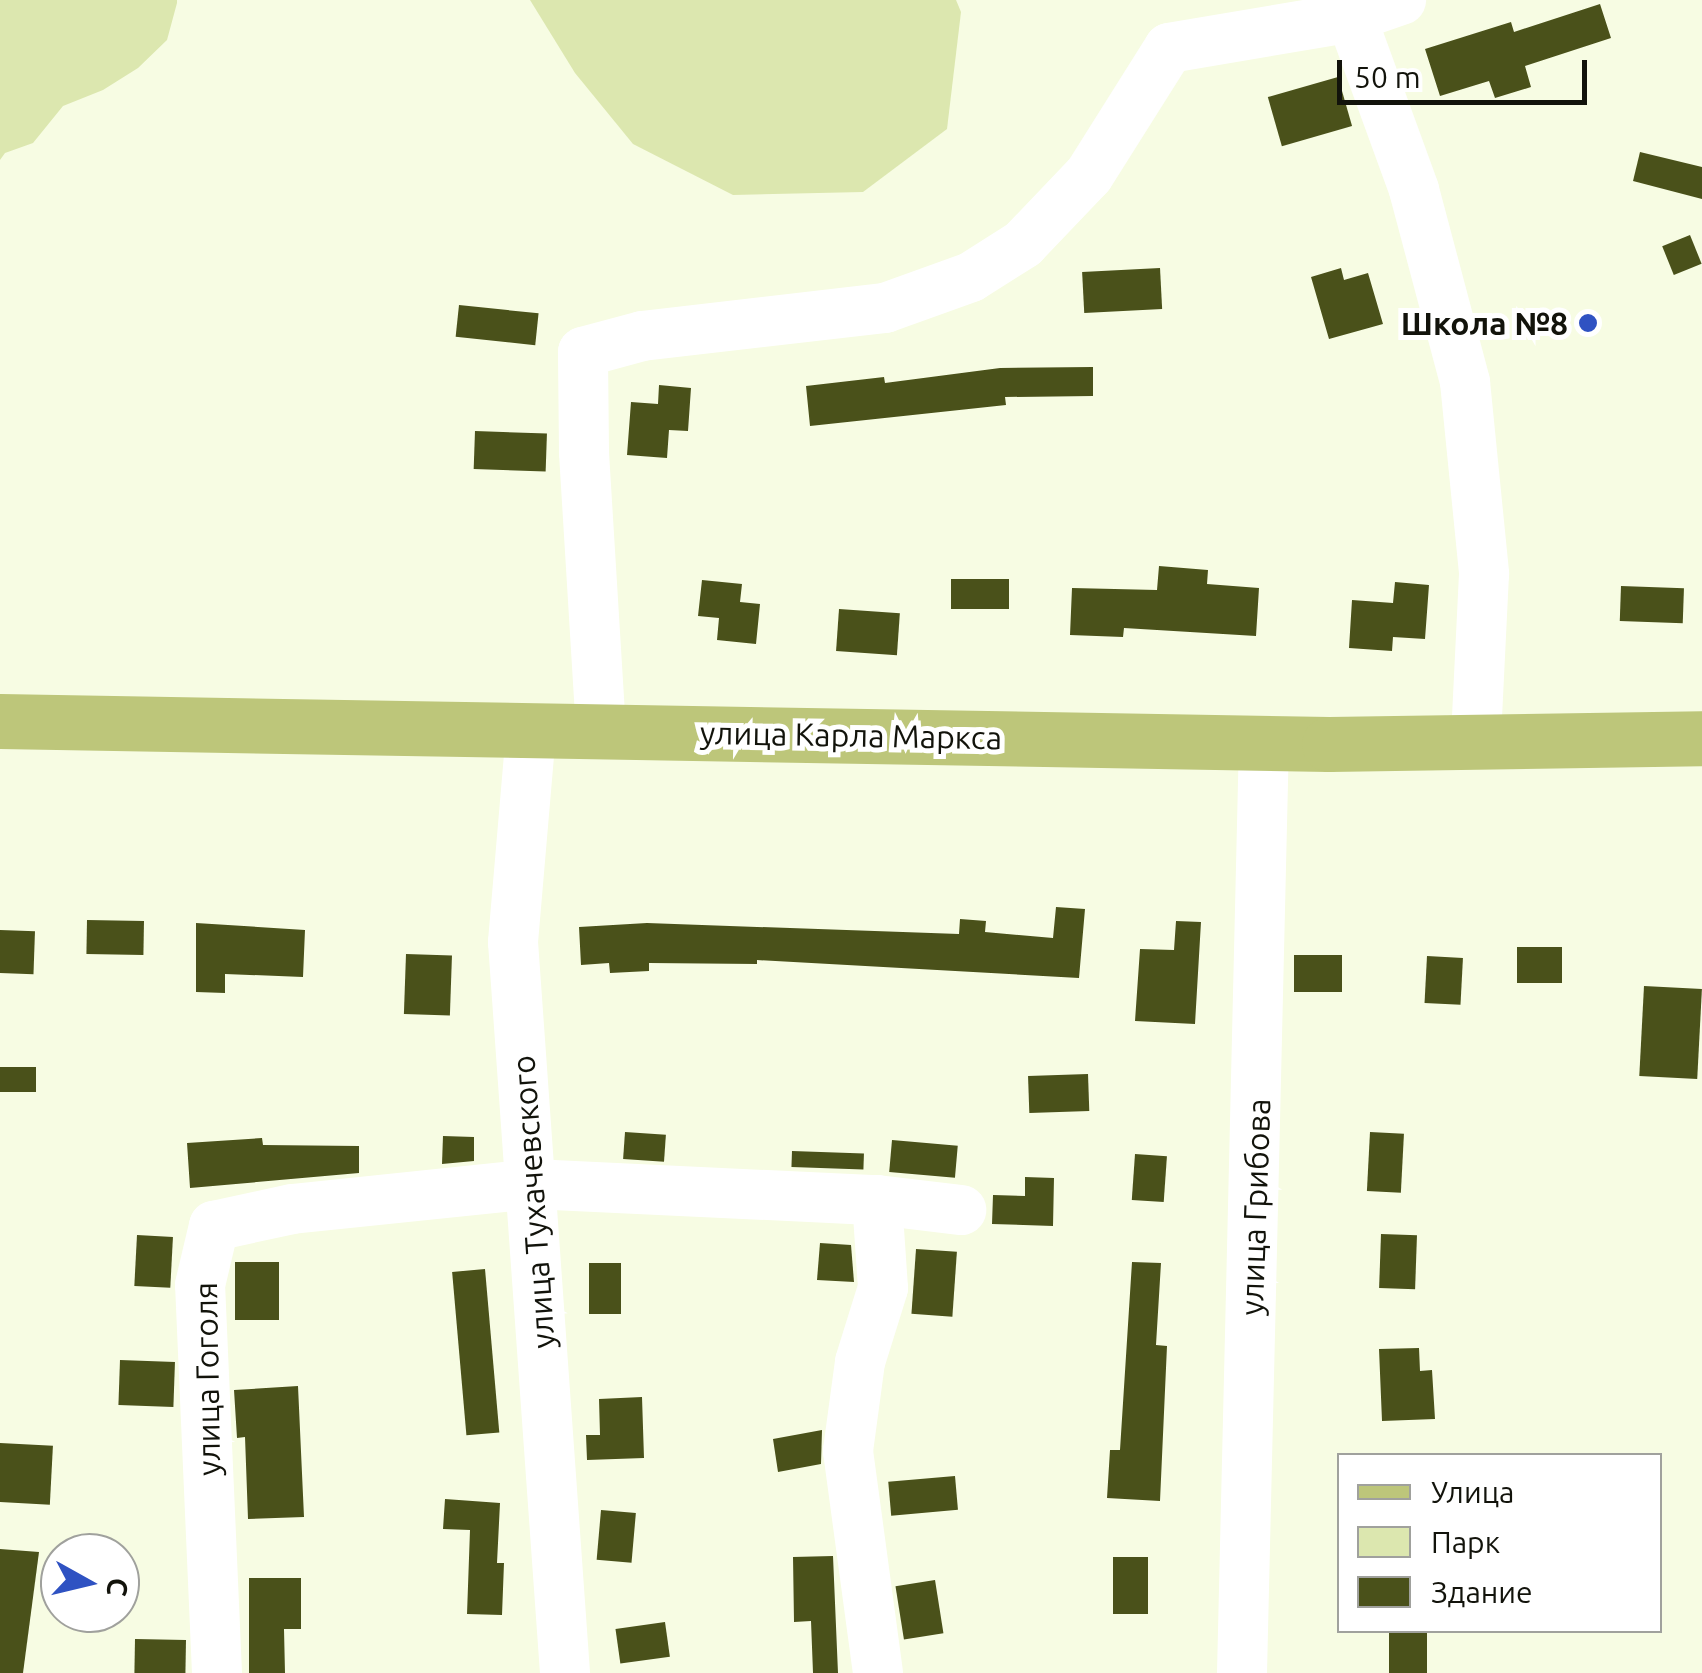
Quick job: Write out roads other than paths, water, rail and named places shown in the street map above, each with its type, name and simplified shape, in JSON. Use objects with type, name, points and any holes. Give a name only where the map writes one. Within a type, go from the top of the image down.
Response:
[{"type":"main road","name":"улица Карла Маркса","points":[[0,720],[531,732],[1264,741],[1702,738]]},
{"type":"street","points":[[602,731],[584,452],[583,352],[642,336],[885,308],[971,277],[1022,244],[1089,176],[1170,48],[1401,0]]},
{"type":"street","points":[[1349,8],[1414,190],[1465,382],[1484,574],[1476,740]]},
{"type":"street","name":"улица Тухачевского","points":[[531,732],[513,942],[565,1673]]},
{"type":"street","name":"улица Грибова","points":[[1242,1673],[1264,741]]},
{"type":"street","points":[[532,1184],[878,1200],[961,1210]]},
{"type":"street","name":"улица Гоголя","points":[[217,1673],[200,1285],[214,1226],[292,1209],[532,1184]]},
{"type":"street","points":[[878,1200],[883,1288],[860,1362],[848,1451],[878,1673]]},
{"type":"place","name":"Школа №8","points":[[1588,323]]}]
